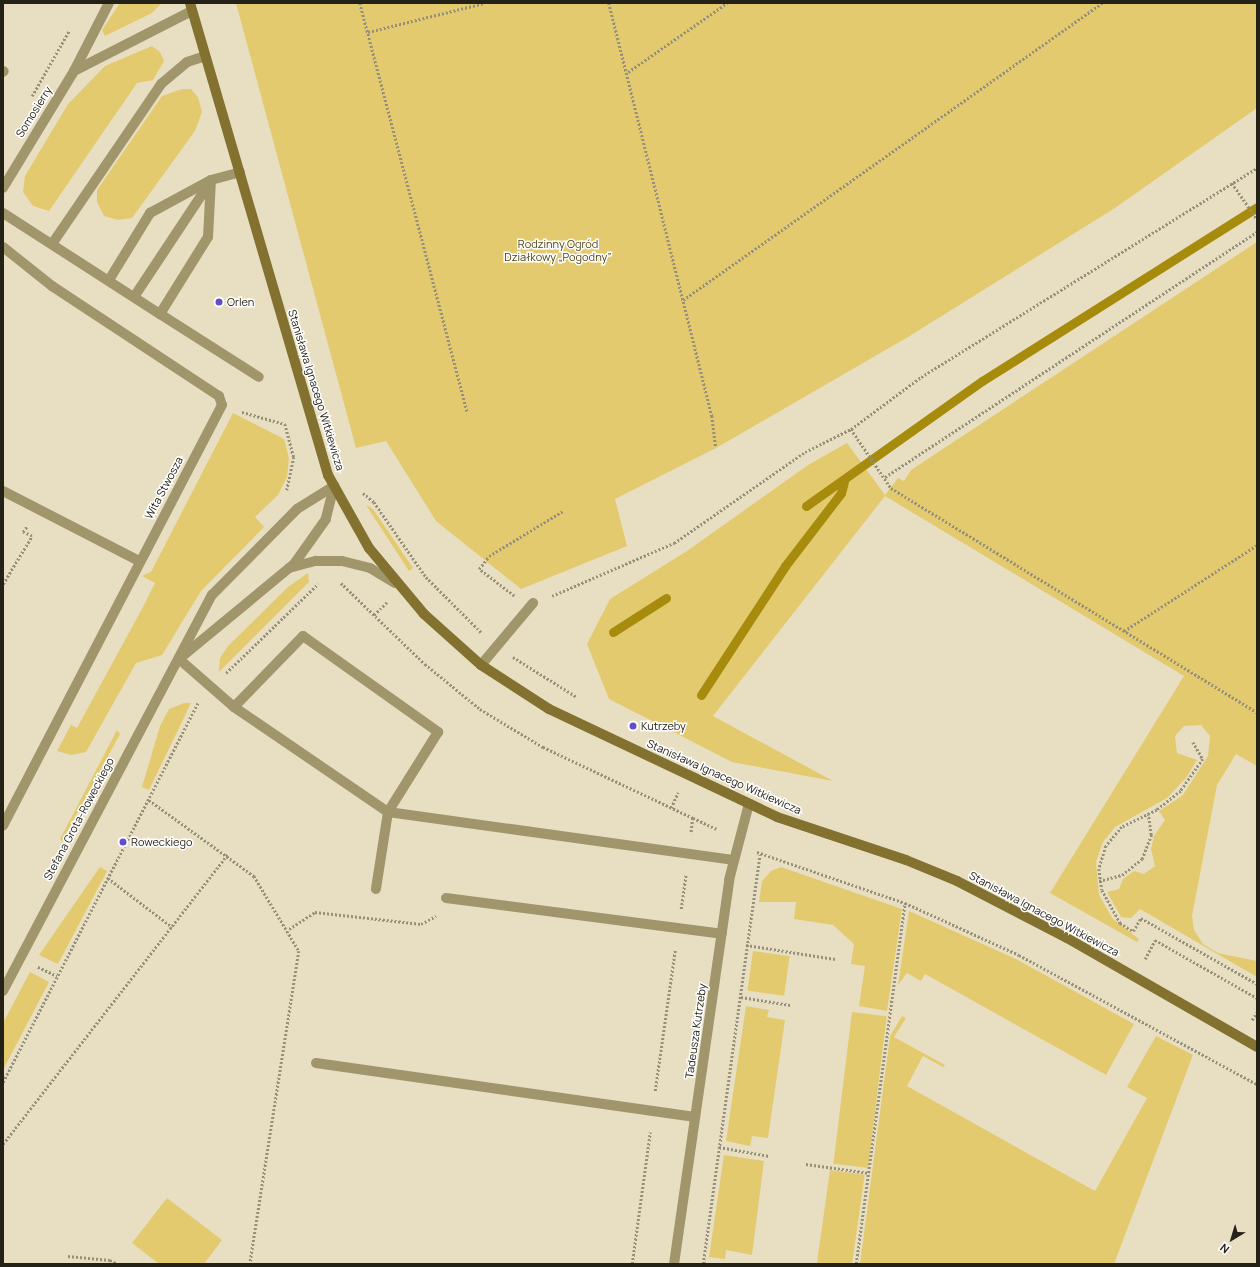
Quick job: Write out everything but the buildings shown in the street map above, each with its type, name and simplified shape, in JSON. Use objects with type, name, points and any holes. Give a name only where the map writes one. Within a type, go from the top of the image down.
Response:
[{"type":"street","name":"Somosierry","points":[[3,188],[74,71],[109,3]]},
{"type":"street","points":[[74,71],[191,7]]},
{"type":"street","name":"Stanisława Ignacego Witkiewicza","points":[[191,7],[317,442],[334,486],[369,548],[402,589],[481,665],[559,714],[749,804],[957,881],[1135,976],[1257,1047]]},
{"type":"street","points":[[52,244],[161,84],[187,62],[205,56]]},
{"type":"street","points":[[108,280],[150,213],[211,180],[240,172]]},
{"type":"street","points":[[134,297],[211,180]]},
{"type":"street","points":[[160,314],[208,237],[211,180]]},
{"type":"street","points":[[3,213],[259,377]]},
{"type":"street","points":[[3,246],[52,286],[219,396],[222,405]]},
{"type":"street","name":"Wita Stwosza","points":[[3,824],[139,561],[222,405]]},
{"type":"street","name":"Stefana Grota-Roweckiego","points":[[179,659],[290,568],[326,519],[334,486]]},
{"type":"street","name":"Stefana Grota-Roweckiego","points":[[3,991],[179,659],[205,606],[229,575],[297,509],[334,486]]},
{"type":"street","points":[[3,491],[139,561]]},
{"type":"street","name":"Stefana Grota-Roweckiego","points":[[290,568],[316,561],[347,562],[380,573],[402,589]]},
{"type":"street","points":[[481,665],[531,605]]},
{"type":"street","points":[[234,707],[303,636],[438,732],[388,812],[376,889]]},
{"type":"street","points":[[179,659],[210,688],[234,707],[388,812],[733,860]]},
{"type":"street","name":"Tadeusza Kutrzeby","points":[[674,1264],[733,860],[749,804]]},
{"type":"street","points":[[446,898],[722,934]]},
{"type":"street","points":[[316,1063],[695,1117]]},
{"type":"path","points":[[360,3],[467,411]]},
{"type":"path","points":[[368,32],[484,3]]},
{"type":"path","points":[[609,3],[628,72],[683,300],[716,448]]},
{"type":"path","points":[[628,72],[727,3]]},
{"type":"path","points":[[683,300],[1102,3]]},
{"type":"path","points":[[31,99],[74,23]]},
{"type":"path","points":[[563,510],[489,556],[479,569],[531,605],[594,580],[674,544],[805,452],[851,429],[921,377],[1257,168]]},
{"type":"path","points":[[1232,183],[1257,219]]},
{"type":"path","points":[[885,477],[1257,232]]},
{"type":"path","points":[[222,405],[285,424],[294,464],[283,496]]},
{"type":"path","points":[[851,429],[885,477],[891,488],[1257,712]]},
{"type":"path","points":[[3,584],[32,536],[23,532],[36,508]]},
{"type":"path","points":[[1124,631],[1257,545]]},
{"type":"path","points":[[336,583],[341,583],[425,664],[480,709],[543,747],[716,829]]},
{"type":"path","points":[[3,1082],[198,704],[210,688],[317,584],[324,584]]},
{"type":"path","points":[[1193,742],[1203,759],[1181,791],[1112,837],[1102,855],[1099,881],[1106,901],[1120,923],[1133,931],[1141,918],[1257,984]]},
{"type":"path","points":[[149,800],[228,854],[254,876],[288,929],[299,957],[250,1264]]},
{"type":"path","points":[[1099,881],[1122,875],[1142,859],[1151,835],[1148,814]]},
{"type":"path","points":[[632,1264],[693,818]]},
{"type":"path","points":[[756,850],[760,855],[797,864],[905,903],[1019,955],[1257,1084]]},
{"type":"path","points":[[3,1144],[228,854]]},
{"type":"path","points":[[709,1264],[703,1264],[746,946],[760,855]]},
{"type":"path","points":[[108,878],[172,926]]},
{"type":"path","points":[[288,929],[315,912],[421,924],[443,912],[446,898]]},
{"type":"path","points":[[856,1264],[905,903]]},
{"type":"path","points":[[1135,976],[1156,940],[1257,998]]},
{"type":"path","points":[[746,946],[835,959]]},
{"type":"path","points":[[33,964],[57,976]]},
{"type":"path","points":[[740,997],[790,1005]]},
{"type":"path","points":[[1257,1012],[1252,1021],[1257,1024]]},
{"type":"path","points":[[719,1147],[769,1156]]},
{"type":"path","points":[[806,1164],[869,1173]]},
{"type":"path","points":[[68,1256],[110,1260],[118,1264]]},
{"type":"green space","points":[[120,3],[162,3],[152,13],[105,36],[102,30]]},
{"type":"green space","name":"Rodzinny Ogród Działkowy „Pogodny”","points":[[236,3],[1257,3],[1257,108],[1115,208],[908,337],[716,448],[615,499],[627,546],[521,589],[436,521],[386,441],[356,448]]},
{"type":"green space","points":[[152,46],[160,52],[164,61],[153,80],[137,83],[49,211],[33,206],[23,192],[25,176],[68,104],[105,66]]},
{"type":"green space","points":[[182,89],[191,89],[198,97],[202,112],[195,131],[132,218],[118,220],[104,216],[97,202],[97,190],[162,96]]},
{"type":"green space","points":[[1257,242],[1257,766],[1236,754],[1217,785],[1192,916],[1194,930],[1203,944],[1218,953],[1257,961],[1257,977],[1140,909],[1131,918],[1121,917],[1107,892],[1119,889],[1123,879],[1134,871],[1144,874],[1155,866],[1151,849],[1154,836],[1165,820],[1159,811],[1183,795],[1208,756],[1210,736],[1201,725],[1184,726],[1175,736],[1177,753],[1197,760],[1186,778],[1167,798],[1115,827],[1103,842],[1096,862],[1099,895],[1113,919],[1139,939],[1137,942],[1050,893],[1184,676],[885,496],[713,716],[833,781],[732,762],[609,699],[587,644],[610,599],[687,551],[808,465],[847,443],[885,495],[898,478],[904,481],[911,470]]},
{"type":"green space","points":[[233,413],[284,439],[286,446],[289,459],[287,477],[278,495],[255,517],[264,527],[201,591],[162,655],[136,663],[86,752],[71,755],[57,751],[71,725],[77,728],[143,607],[155,583],[142,576],[151,572]]},
{"type":"green space","points":[[366,505],[373,509],[413,568],[409,571]]},
{"type":"green space","points":[[308,573],[309,582],[219,672],[220,658],[228,646],[288,587]]},
{"type":"green space","points":[[184,703],[191,703],[149,790],[142,787],[160,726],[169,709]]},
{"type":"green space","points":[[117,730],[120,734],[62,841],[60,839]]},
{"type":"green space","points":[[100,867],[107,871],[58,964],[39,955]]},
{"type":"green space","points":[[781,867],[902,909],[887,1011],[859,1006],[865,966],[851,964],[854,944],[833,925],[794,919],[796,902],[759,902],[762,881],[771,871]]},
{"type":"green space","points":[[909,911],[1016,959],[1134,1024],[1106,1075],[925,974],[921,981],[907,973],[898,985]]},
{"type":"green space","points":[[753,951],[790,956],[784,996],[747,991]]},
{"type":"green space","points":[[30,972],[49,982],[3,1070],[3,1023]]},
{"type":"green space","points":[[746,1006],[769,1010],[767,1017],[785,1020],[768,1138],[752,1136],[750,1146],[726,1141]]},
{"type":"green space","points":[[852,1012],[887,1016],[868,1168],[833,1164]]},
{"type":"green space","points":[[902,1016],[906,1018],[894,1037],[945,1065],[943,1067],[923,1056],[907,1086],[1095,1191],[1147,1098],[1127,1087],[1156,1036],[1193,1055],[1114,1264],[860,1264],[890,1036]]},
{"type":"green space","points":[[724,1155],[764,1161],[752,1255],[726,1250],[725,1259],[709,1257]]},
{"type":"green space","points":[[830,1170],[865,1175],[852,1264],[817,1264]]},
{"type":"green space","points":[[167,1198],[222,1240],[204,1264],[159,1264],[132,1243]]},
{"type":"waterway","points":[[806,506],[982,381],[1257,207]]},
{"type":"waterway","points":[[701,695],[785,566],[841,493],[844,482]]},
{"type":"waterway","points":[[613,632],[666,598]]},
{"type":"place","name":"Orlen","points":[[219,302]]},
{"type":"place","name":"Kutrzeby","points":[[633,726]]},
{"type":"place","name":"Roweckiego","points":[[123,842]]}]
